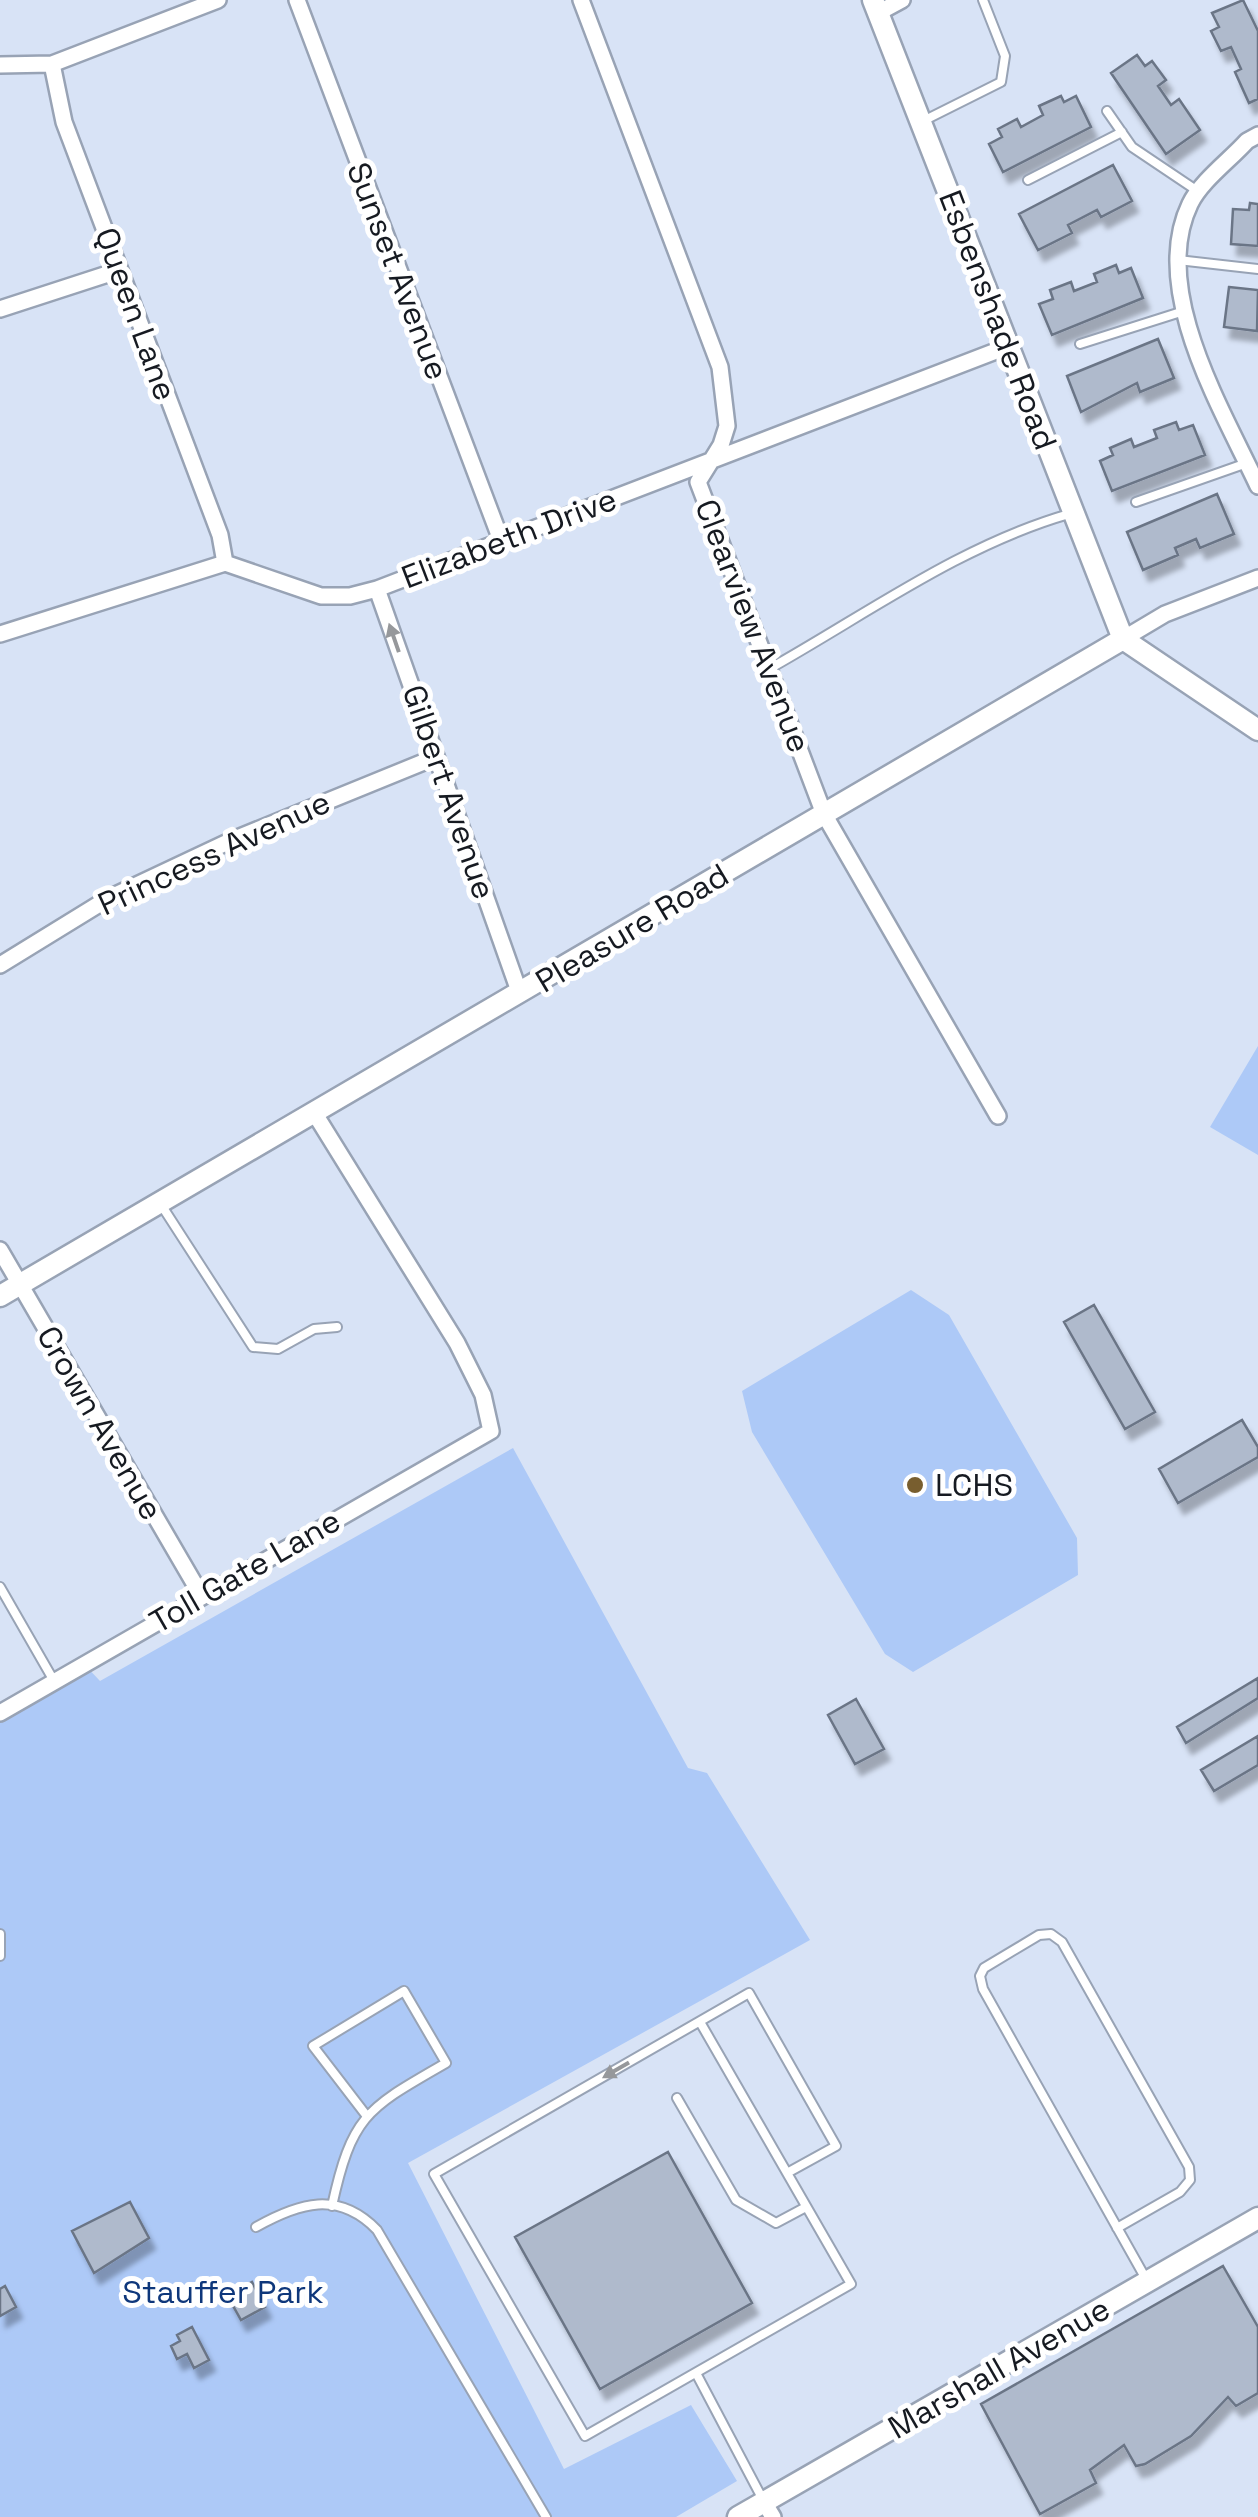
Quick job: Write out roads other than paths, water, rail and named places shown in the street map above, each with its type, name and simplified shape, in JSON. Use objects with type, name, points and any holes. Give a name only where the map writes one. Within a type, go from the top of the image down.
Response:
[{"type":"street","points":[[0,66],[52,64],[218,0]]},
{"type":"street","name":"Sunset Avenue","points":[[298,0],[501,540]]},
{"type":"street","name":"Clearview Avenue","points":[[582,0],[720,367],[727,426],[698,482],[824,814],[998,1116]]},
{"type":"street","points":[[875,6],[902,0]]},
{"type":"street","name":"Esbenshade Road","points":[[875,6],[1123,640]]},
{"type":"street","name":"Queen Lane","points":[[52,64],[64,122],[220,536],[225,563]]},
{"type":"street","points":[[1258,135],[1247,141],[1190,202],[1174,260],[1184,311],[1209,383],[1252,466],[1258,486]]},
{"type":"street","points":[[0,309],[120,270]]},
{"type":"street","name":"Elizabeth Drive","points":[[225,563],[321,596],[350,596],[377,589],[1009,346]]},
{"type":"street","points":[[0,634],[225,563]]},
{"type":"street","points":[[1258,578],[1165,614],[1123,640],[1258,730]]},
{"type":"street","name":"Gilbert Avenue","points":[[377,589],[520,994]]},
{"type":"street","name":"Pleasure Road","points":[[0,1296],[1123,640]]},
{"type":"street","name":"Princess Avenue","points":[[0,965],[109,898],[230,840],[436,757]]},
{"type":"street","name":"Toll Gate Lane","points":[[0,1712],[491,1431],[483,1396],[457,1342],[315,1114]]},
{"type":"street","name":"Crown Avenue","points":[[0,1250],[201,1595]]},
{"type":"street","name":"Marshall Avenue","points":[[738,2517],[768,2510],[1258,2218]]},
{"type":"lane","points":[[921,122],[1002,82],[1005,56],[983,0]]},
{"type":"lane","points":[[1107,112],[1132,147],[1199,192]]},
{"type":"lane","points":[[1028,180],[1122,132]]},
{"type":"lane","points":[[1174,260],[1258,269]]},
{"type":"lane","points":[[1080,344],[1184,311]]},
{"type":"lane","points":[[1136,502],[1252,466]]},
{"type":"lane","points":[[769,669],[953,561],[1020,528],[1074,513]]},
{"type":"lane","points":[[160,1204],[252,1347],[278,1348],[314,1329],[337,1327]]},
{"type":"lane","points":[[0,1588],[54,1681]]},
{"type":"lane","points":[[0,1934],[0,1956]]},
{"type":"lane","points":[[1117,2228],[1180,2192],[1190,2180],[1189,2167],[1062,1942],[1052,1934],[1038,1936],[984,1968],[980,1976],[983,1989],[1117,2228],[1148,2283]]},
{"type":"lane","points":[[332,2206],[342,2161],[366,2115],[376,2104],[446,2063],[404,1992],[314,2046],[366,2115]]},
{"type":"lane","points":[[700,2022],[806,2206],[851,2284],[584,2436],[434,2174],[749,1993],[836,2146],[787,2173]]},
{"type":"lane","points":[[677,2098],[736,2200],[776,2223],[806,2206]]},
{"type":"lane","points":[[256,2227],[294,2206],[332,2206],[364,2216],[377,2230],[546,2517]]},
{"type":"lane","points":[[696,2372],[768,2510]]},
{"type":"place","name":"LCHS","points":[[915,1485]]},
{"type":"park label","name":"Stauffer Park","points":[[223,2292]]}]
